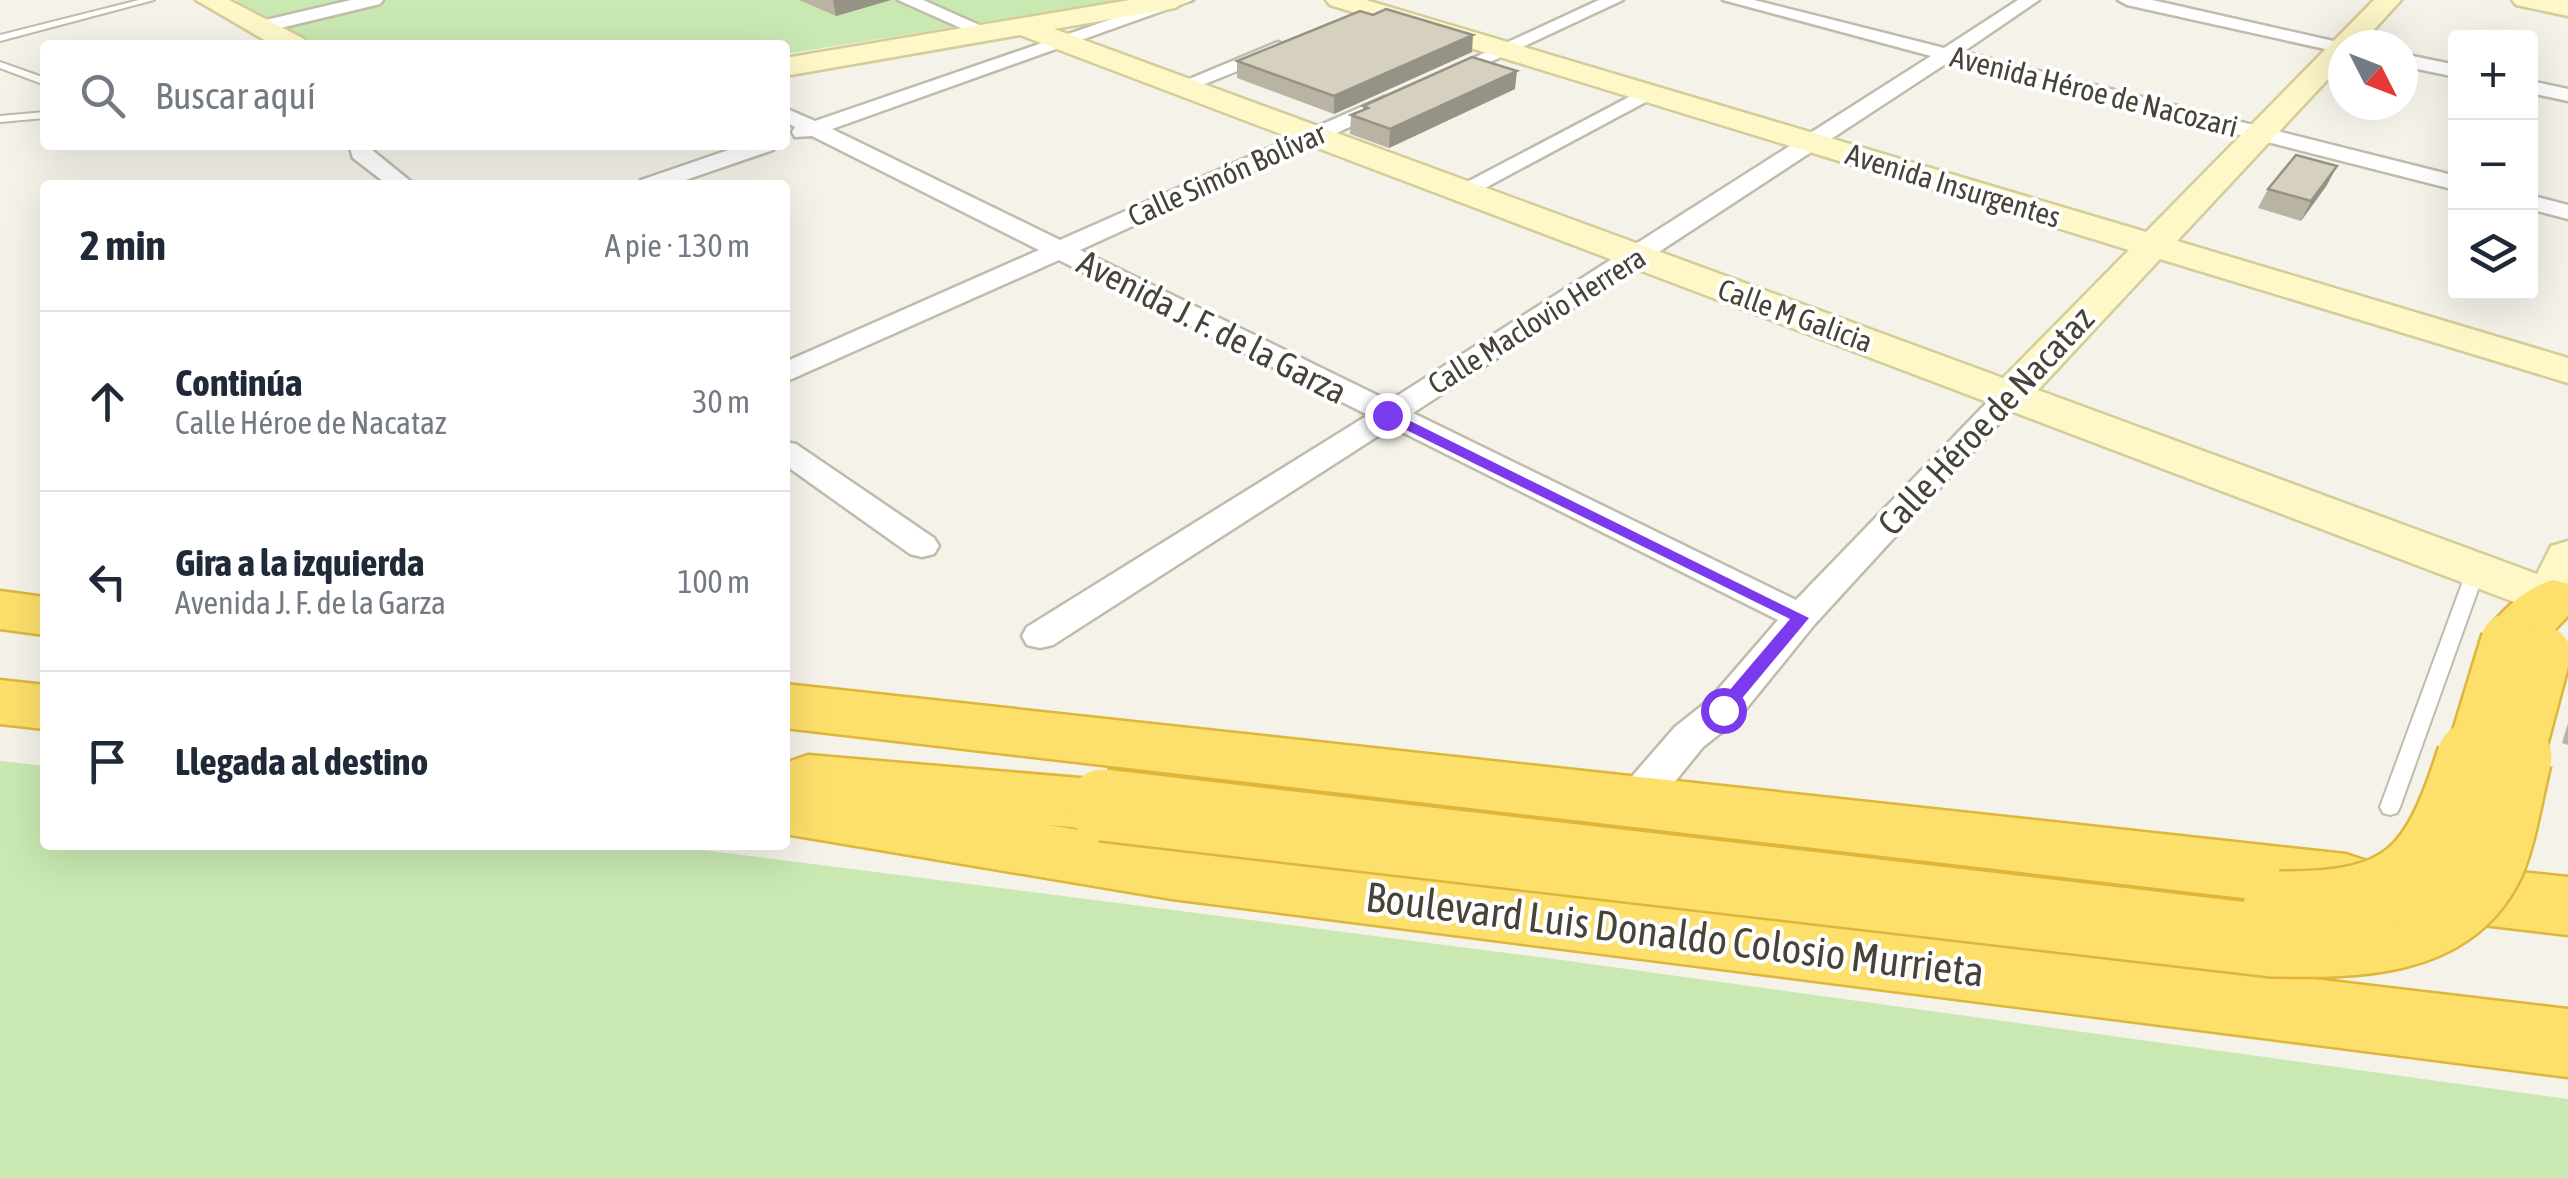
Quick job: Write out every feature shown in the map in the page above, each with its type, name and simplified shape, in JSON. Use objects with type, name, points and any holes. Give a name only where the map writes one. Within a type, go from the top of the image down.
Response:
[{"type":"highway","points":[[0,610],[40,615]]},
{"type":"highway","points":[[790,719],[1106,788],[2274,941],[2361,940],[2432,922],[2452,908],[2487,868],[2548,611]]},
{"type":"highway","points":[[0,702],[40,706]]},
{"type":"highway","points":[[790,707],[2568,906]]},
{"type":"highway","points":[[790,777],[1106,788]]},
{"type":"highway","name":"Boulevard Luis Donaldo Colosio Murrieta","points":[[790,809],[1172,872],[2568,1043]]},
{"type":"street","points":[[260,27],[374,0]]},
{"type":"street","points":[[907,0],[986,32]]},
{"type":"street","points":[[790,66],[1175,0]]},
{"type":"street","points":[[799,133],[1184,0]]},
{"type":"street","name":"Calle Simón Bolívar","points":[[790,371],[1614,0]]},
{"type":"street","name":"Avenida Héroe de Nacozari","points":[[1732,0],[2448,181]]},
{"type":"street","name":"Calle Maclovio Herrera","points":[[1040,636],[1638,258],[2030,0]]},
{"type":"street","points":[[2127,0],[2328,43]]},
{"type":"street","name":"Calle Héroe de Nacataz","points":[[2359,30],[2388,0]]},
{"type":"street","points":[[2525,0],[2568,8]]},
{"type":"street","points":[[217,1],[285,40]]},
{"type":"street","name":"Avenida Insurgentes","points":[[1338,12],[1372,10],[2568,370]]},
{"type":"street","name":"Calle M Galicia","points":[[1022,26],[2476,570],[2548,611]]},
{"type":"street","points":[[1180,87],[1302,38]]},
{"type":"street","name":"Calle Héroe de Nacataz","points":[[1636,800],[1688,737],[1723,710],[1801,618],[2328,63]]},
{"type":"street","points":[[2418,63],[2448,69]]},
{"type":"street","points":[[2538,89],[2568,95]]},
{"type":"street","points":[[1462,191],[1648,93]]},
{"type":"street","name":"Avenida J. F. de la Garza","points":[[799,133],[1058,251],[1801,618]]},
{"type":"street","points":[[361,150],[396,180]]},
{"type":"street","points":[[664,180],[750,150]]},
{"type":"street","points":[[2538,204],[2568,212]]},
{"type":"street","points":[[790,454],[922,546]]},
{"type":"lane","points":[[0,38],[150,0]]},
{"type":"lane","points":[[0,64],[40,80]]},
{"type":"lane","points":[[0,119],[40,115]]},
{"type":"lane","points":[[2390,807],[2476,570]]},
{"type":"green space","points":[[239,0],[1126,0],[790,53],[790,40],[288,40],[222,7]]},
{"type":"green space","points":[[0,761],[40,765],[40,850],[704,850],[1554,959],[2568,1099],[2568,1178],[0,1178]]},
{"type":"building","points":[[1386,9],[1473,35],[1334,96],[1237,61],[1360,11],[1373,15]]},
{"type":"building","points":[[1472,57],[1517,71],[1390,129],[1351,115],[1368,108],[1363,106]]},
{"type":"building","points":[[2296,155],[2337,166],[2311,201],[2268,189]]},
{"type":"route","points":[[1387,415],[1801,618],[1723,710]]}]
